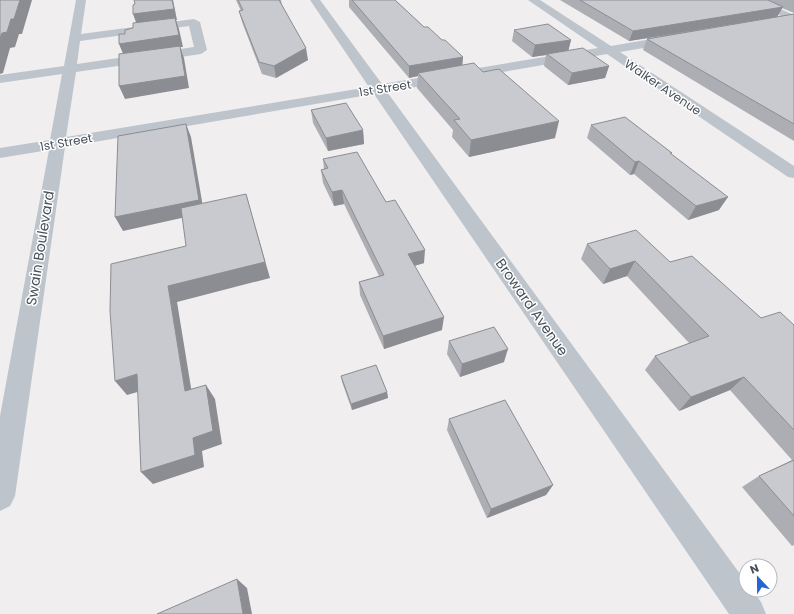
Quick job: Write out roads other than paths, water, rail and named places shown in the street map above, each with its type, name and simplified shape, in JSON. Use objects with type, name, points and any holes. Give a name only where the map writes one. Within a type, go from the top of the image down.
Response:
[{"type":"street","name":"Swain Boulevard","points":[[0,496],[81,0]]},
{"type":"street","name":"Broward Avenue","points":[[315,0],[748,614]]},
{"type":"street","name":"Walker Avenue","points":[[533,0],[794,173]]},
{"type":"street","points":[[751,0],[794,19]]},
{"type":"street","points":[[768,23],[794,19]]},
{"type":"street","points":[[0,79],[201,50],[194,22],[74,38]]},
{"type":"street","name":"1st Street","points":[[0,153],[685,38]]}]
